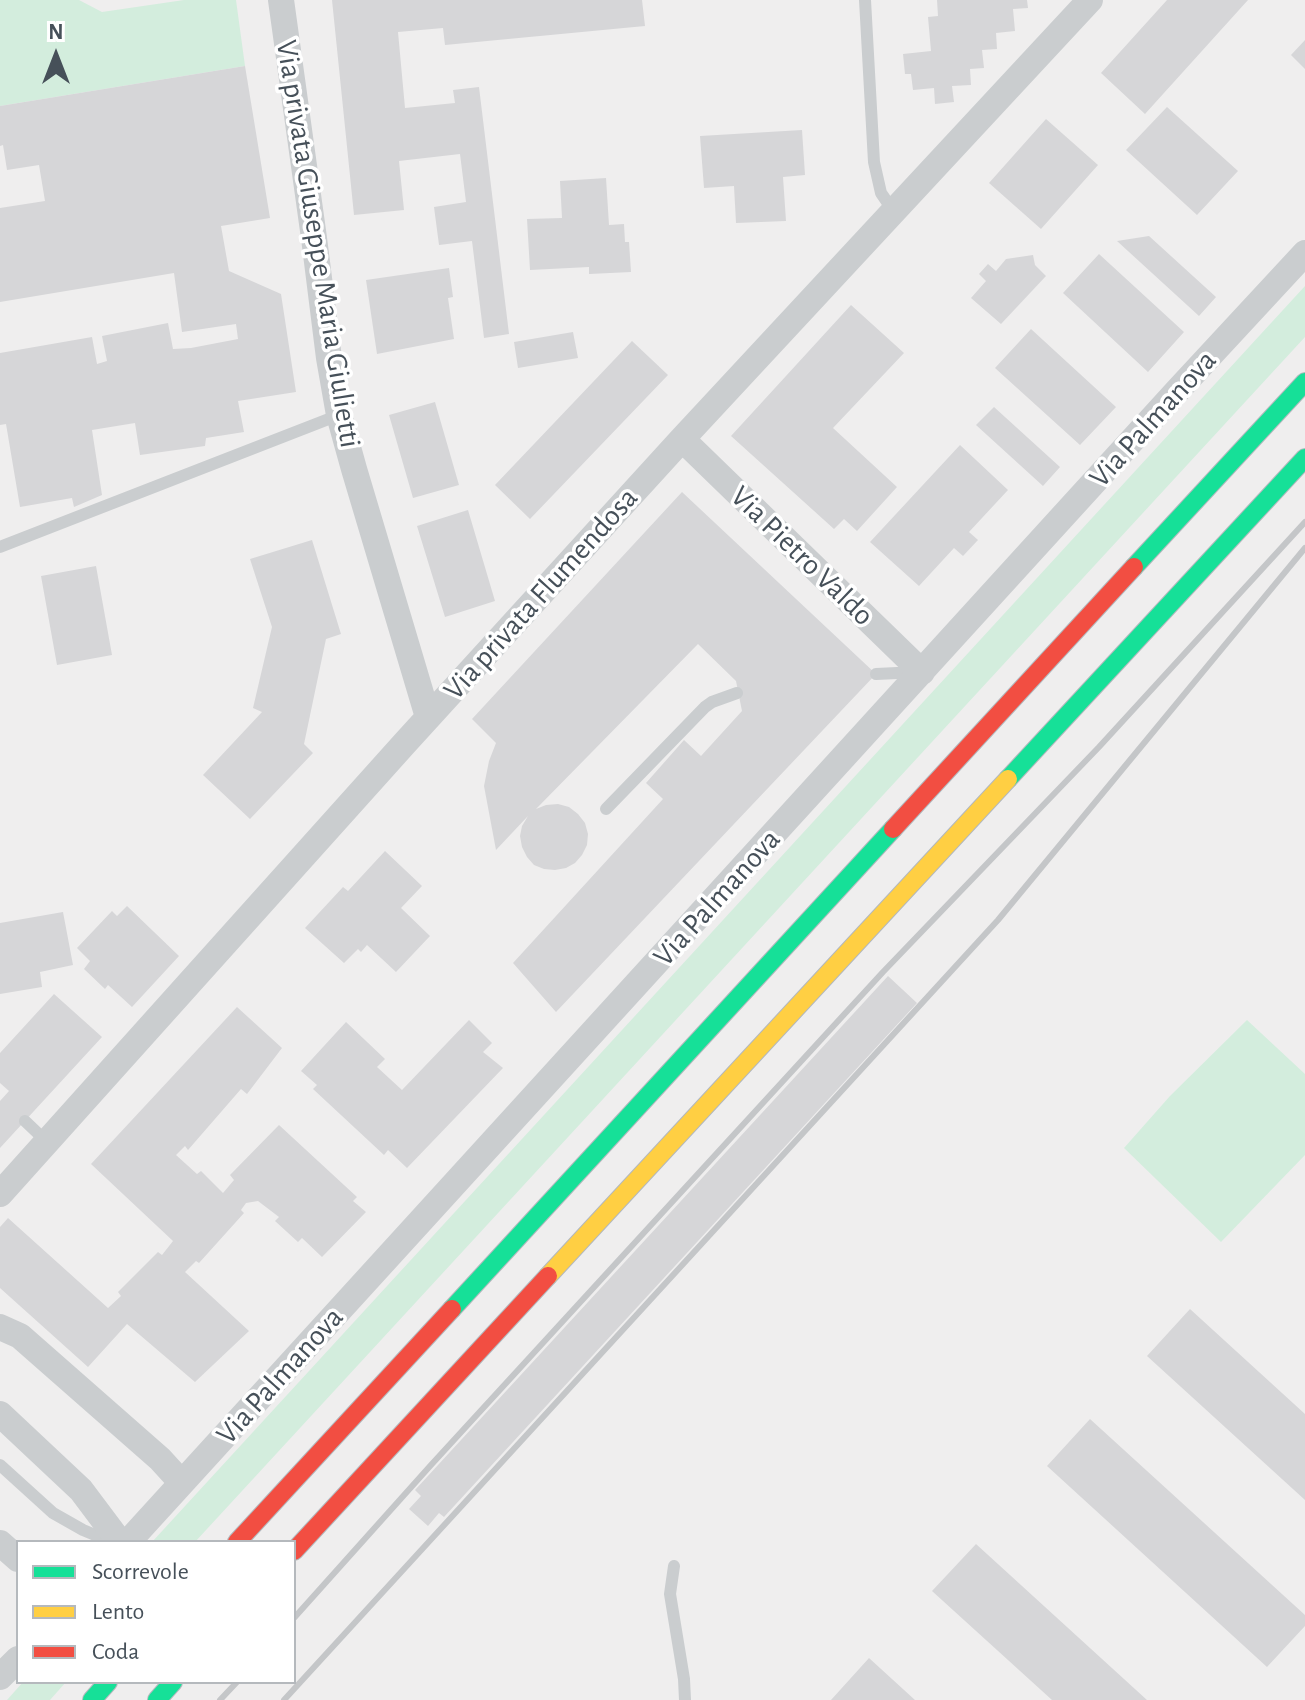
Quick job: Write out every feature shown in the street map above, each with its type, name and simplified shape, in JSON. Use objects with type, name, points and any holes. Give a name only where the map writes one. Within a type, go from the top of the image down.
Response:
[{"type":"highway","points":[[239,1540],[1305,382]]},
{"type":"highway","points":[[296,1549],[1305,458]]},
{"type":"highway","points":[[92,1700],[106,1684]]},
{"type":"highway","points":[[157,1700],[171,1684]]},
{"type":"street","name":"Via privata Giuseppe Maria Giulietti","points":[[281,0],[339,415],[428,717]]},
{"type":"street","name":"Via privata Flumendosa","points":[[0,1194],[428,717],[1090,0]]},
{"type":"street","name":"Via Palmanova","points":[[130,1540],[1305,253]]},
{"type":"street","name":"Via Pietro Valdo","points":[[682,439],[922,672]]},
{"type":"street","points":[[0,1327],[20,1336],[160,1459],[181,1482]]},
{"type":"street","points":[[0,1414],[81,1490],[118,1540]]},
{"type":"street","points":[[0,1543],[16,1557]]},
{"type":"street","points":[[0,1677],[16,1661]]},
{"type":"lane","points":[[865,0],[874,162],[881,193],[894,212]]},
{"type":"lane","points":[[0,547],[339,415]]},
{"type":"lane","points":[[876,674],[922,672]]},
{"type":"lane","points":[[606,809],[705,707],[737,693]]},
{"type":"lane","points":[[25,1121],[47,1142]]},
{"type":"lane","points":[[0,1465],[53,1513],[107,1540]]},
{"type":"lane","points":[[674,1566],[670,1594],[685,1700]]},
{"type":"green space","points":[[0,0],[79,0],[102,12],[184,0],[236,0],[245,66],[0,106]]},
{"type":"green space","points":[[1305,286],[1305,337],[197,1540],[154,1540]]},
{"type":"green space","points":[[1247,1020],[1305,1074],[1305,1155],[1221,1242],[1124,1148],[1170,1096]]},
{"type":"green space","points":[[21,1684],[64,1684],[50,1700],[7,1700]]},
{"type":"building","points":[[332,0],[642,0],[645,26],[445,45],[443,28],[398,32],[405,108],[455,103],[453,90],[479,87],[509,334],[484,338],[472,241],[439,245],[434,207],[466,202],[460,154],[399,161],[404,210],[354,215]]},
{"type":"building","points":[[937,0],[1027,0],[1028,8],[1013,9],[1015,31],[996,33],[997,49],[982,50],[984,68],[970,69],[971,85],[952,86],[954,102],[935,104],[934,88],[913,90],[911,74],[905,74],[903,54],[931,51],[928,17],[938,16]]},
{"type":"building","points":[[1167,0],[1248,0],[1145,114],[1101,73]]},
{"type":"building","points":[[1305,40],[1305,69],[1291,55]]},
{"type":"building","points":[[245,66],[270,218],[221,226],[229,271],[281,294],[296,392],[238,401],[244,432],[206,438],[205,446],[140,455],[135,423],[92,430],[102,495],[74,507],[72,498],[20,507],[6,424],[0,425],[0,353],[92,337],[97,364],[107,361],[102,336],[168,323],[173,349],[238,339],[236,324],[182,332],[174,273],[0,302],[0,208],[45,201],[39,165],[7,170],[3,145],[0,146],[0,106]]},
{"type":"building","points":[[1167,107],[1238,171],[1197,215],[1126,150]]},
{"type":"building","points":[[1046,119],[1098,165],[1041,229],[989,183]]},
{"type":"building","points":[[802,130],[805,175],[783,177],[786,221],[736,223],[734,186],[704,188],[700,136]]},
{"type":"building","points":[[606,178],[609,225],[624,224],[631,272],[589,274],[589,267],[530,270],[527,219],[562,218],[560,181]]},
{"type":"building","points":[[1149,236],[1216,297],[1199,316],[1117,241]]},
{"type":"building","points":[[1099,254],[1184,332],[1148,372],[1063,293]]},
{"type":"building","points":[[1033,255],[1035,265],[1046,276],[1001,324],[971,298],[986,281],[979,274],[988,264],[996,271],[1006,259]]},
{"type":"building","points":[[449,268],[453,297],[448,298],[454,339],[377,354],[366,280]]},
{"type":"building","points":[[851,305],[904,353],[833,428],[897,487],[857,531],[844,519],[834,529],[731,436]]},
{"type":"building","points":[[1031,329],[1116,407],[1080,445],[995,368]]},
{"type":"building","points":[[573,332],[578,358],[518,368],[514,342]]},
{"type":"building","points":[[632,341],[668,375],[530,519],[495,485]]},
{"type":"building","points":[[435,402],[459,485],[413,498],[389,415]]},
{"type":"building","points":[[994,407],[1060,467],[1043,486],[976,425]]},
{"type":"building","points":[[960,445],[1008,490],[969,532],[978,540],[963,556],[954,548],[919,586],[870,542]]},
{"type":"building","points":[[682,492],[876,674],[556,1012],[513,963],[663,799],[646,783],[684,740],[701,756],[742,711],[736,681],[698,644],[536,809],[558,804],[569,807],[585,823],[587,845],[582,855],[566,868],[555,870],[534,865],[522,847],[520,836],[528,816],[496,850],[484,786],[496,743],[472,719]]},
{"type":"building","points":[[468,510],[495,601],[445,617],[417,526]]},
{"type":"building","points":[[312,540],[341,634],[326,639],[304,744],[313,753],[250,819],[203,775],[262,712],[253,708],[272,627],[250,559]]},
{"type":"building","points":[[96,566],[112,655],[57,665],[41,576]]},
{"type":"building","points":[[385,851],[422,886],[401,908],[430,936],[396,972],[367,945],[344,963],[305,928],[343,887],[348,891]]},
{"type":"building","points":[[127,906],[179,956],[132,1007],[108,985],[105,989],[84,969],[90,961],[77,948],[112,911],[117,916]]},
{"type":"building","points":[[63,912],[73,965],[40,972],[42,987],[0,994],[0,923]]},
{"type":"building","points":[[888,976],[917,1003],[444,1517],[439,1513],[428,1526],[409,1509],[421,1496],[415,1490]]},
{"type":"building","points":[[54,994],[102,1037],[0,1148],[0,1101],[9,1091],[0,1083],[0,1053]]},
{"type":"building","points":[[237,1007],[282,1048],[247,1094],[241,1089],[188,1150],[185,1146],[176,1155],[197,1174],[201,1171],[223,1193],[234,1180],[230,1175],[279,1125],[357,1197],[353,1201],[366,1212],[322,1257],[302,1238],[298,1242],[275,1221],[279,1217],[258,1201],[246,1203],[241,1210],[244,1213],[199,1263],[196,1261],[185,1272],[249,1331],[195,1382],[127,1324],[88,1367],[0,1288],[0,1227],[8,1218],[108,1308],[121,1296],[118,1292],[158,1252],[162,1255],[173,1241],[91,1164]]},
{"type":"building","points":[[469,1020],[492,1043],[483,1052],[503,1068],[407,1168],[388,1150],[384,1155],[313,1089],[317,1085],[301,1071],[346,1022],[385,1059],[377,1067],[402,1090]]},
{"type":"building","points":[[1190,1309],[1305,1414],[1305,1500],[1147,1356]]},
{"type":"building","points":[[1090,1419],[1305,1615],[1305,1626],[1267,1667],[1047,1466]]},
{"type":"building","points":[[976,1544],[1147,1700],[1052,1700],[932,1591]]},
{"type":"building","points":[[869,1658],[915,1700],[831,1700]]},
{"type":"railway","points":[[296,1616],[883,972],[1099,747],[1305,522]]},
{"type":"railway","points":[[284,1700],[998,920],[1305,548]]},
{"type":"railway","points":[[220,1700],[235,1684]]},
{"type":"traffic: fast","points":[[1134,567],[1305,382]]},
{"type":"traffic: fast","points":[[1008,779],[1305,458]]},
{"type":"traffic: fast","points":[[452,1309],[893,829]]},
{"type":"traffic: fast","points":[[92,1700],[106,1684]]},
{"type":"traffic: fast","points":[[157,1700],[171,1684]]},
{"type":"traffic: slow","points":[[548,1276],[1008,779]]},
{"type":"traffic: jam","points":[[893,829],[1134,567]]},
{"type":"traffic: jam","points":[[296,1549],[548,1276]]},
{"type":"traffic: jam","points":[[239,1540],[452,1309]]}]
